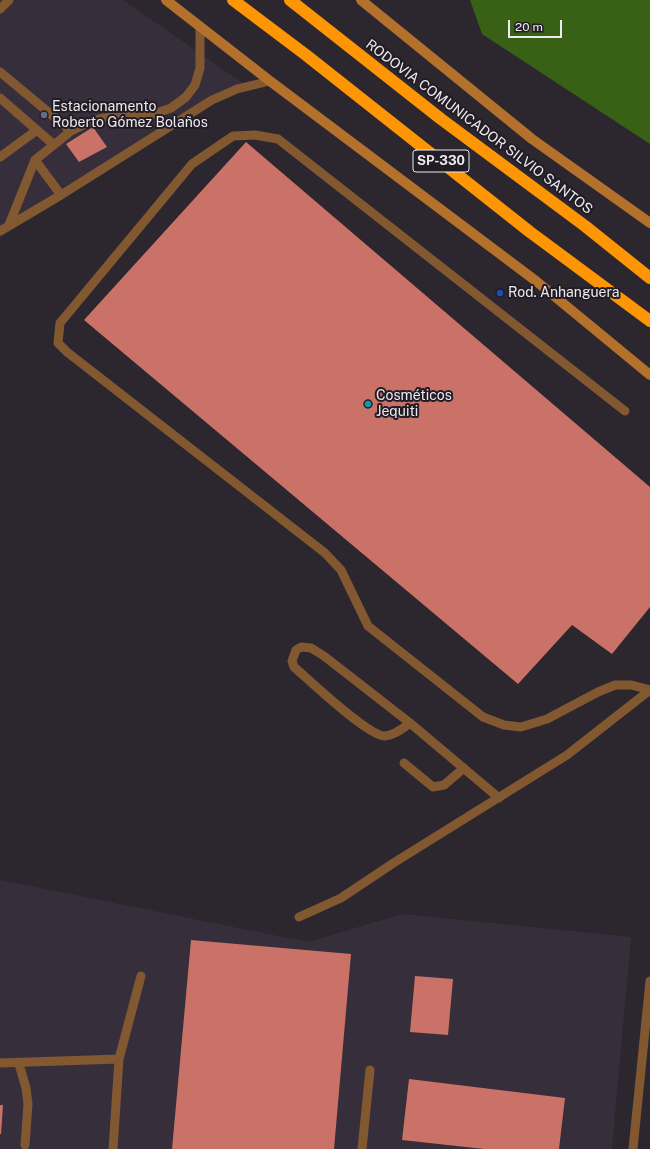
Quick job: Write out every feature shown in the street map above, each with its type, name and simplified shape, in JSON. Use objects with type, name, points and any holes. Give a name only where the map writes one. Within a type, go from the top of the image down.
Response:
[{"type":"highway","name":"SP-330","points":[[233,0],[306,55],[530,232],[650,321]]},
{"type":"highway","name":"RODOVIA COMUNICADOR SILVIO SANTOS","points":[[290,0],[441,119],[585,226],[650,278]]},
{"type":"main road","points":[[166,0],[270,81],[536,281],[650,374]]},
{"type":"main road","points":[[361,0],[532,139],[650,223]]},
{"type":"lane","points":[[0,9],[9,0]]},
{"type":"lane","points":[[9,226],[35,160],[53,144],[71,131],[89,122],[103,118],[151,115],[171,108],[186,97],[195,85],[200,68],[200,26]]},
{"type":"lane","points":[[0,72],[71,131]]},
{"type":"lane","points":[[0,231],[61,196],[212,100],[237,89],[270,81]]},
{"type":"lane","points":[[0,98],[53,144]]},
{"type":"lane","points":[[0,157],[37,130]]},
{"type":"lane","points":[[299,917],[341,898],[395,862],[567,755],[650,690],[631,685],[615,685],[598,692],[548,719],[522,727],[504,725],[484,717],[368,626],[341,570],[325,553],[67,352],[58,343],[60,323],[192,164],[233,136],[255,135],[278,139],[625,411]]},
{"type":"lane","points":[[35,160],[61,196]]},
{"type":"lane","points":[[410,723],[400,730],[384,736],[372,731],[294,667],[292,661],[296,650],[301,647],[311,648],[324,656],[410,723],[499,798]]},
{"type":"lane","points":[[404,763],[434,787],[444,785],[464,768]]},
{"type":"lane","points":[[113,1149],[119,1059],[141,976]]},
{"type":"lane","points":[[633,1149],[650,981]]},
{"type":"lane","points":[[0,1064],[119,1059]]},
{"type":"lane","points":[[19,1064],[26,1088],[28,1104],[25,1145]]},
{"type":"lane","points":[[362,1149],[370,1070]]},
{"type":"shaded area","points":[[0,0],[123,0],[244,84],[0,238]]},
{"type":"shaded area","points":[[0,880],[308,942],[402,914],[631,937],[612,1149],[0,1149]]},
{"type":"green space","points":[[470,0],[650,0],[650,144],[482,34]]},
{"type":"building","points":[[93,127],[107,147],[79,162],[66,144]]},
{"type":"building","name":"Cosméticos Jequiti","points":[[246,142],[650,487],[650,607],[612,654],[572,625],[518,684],[84,320]]},
{"type":"building","points":[[191,940],[351,954],[334,1149],[172,1149]]},
{"type":"building","points":[[415,976],[453,979],[448,1035],[410,1032]]},
{"type":"building","points":[[409,1079],[565,1098],[559,1149],[484,1149],[402,1140]]},
{"type":"building","points":[[0,1105],[3,1105],[1,1134],[0,1134]]},
{"type":"place","name":"Estacionamento Roberto Gómez Bolaños","points":[[44,115]]},
{"type":"place","name":"Rod. Anhanguera","points":[[500,293]]},
{"type":"place","name":"Cosméticos Jequiti","points":[[368,404]]}]
